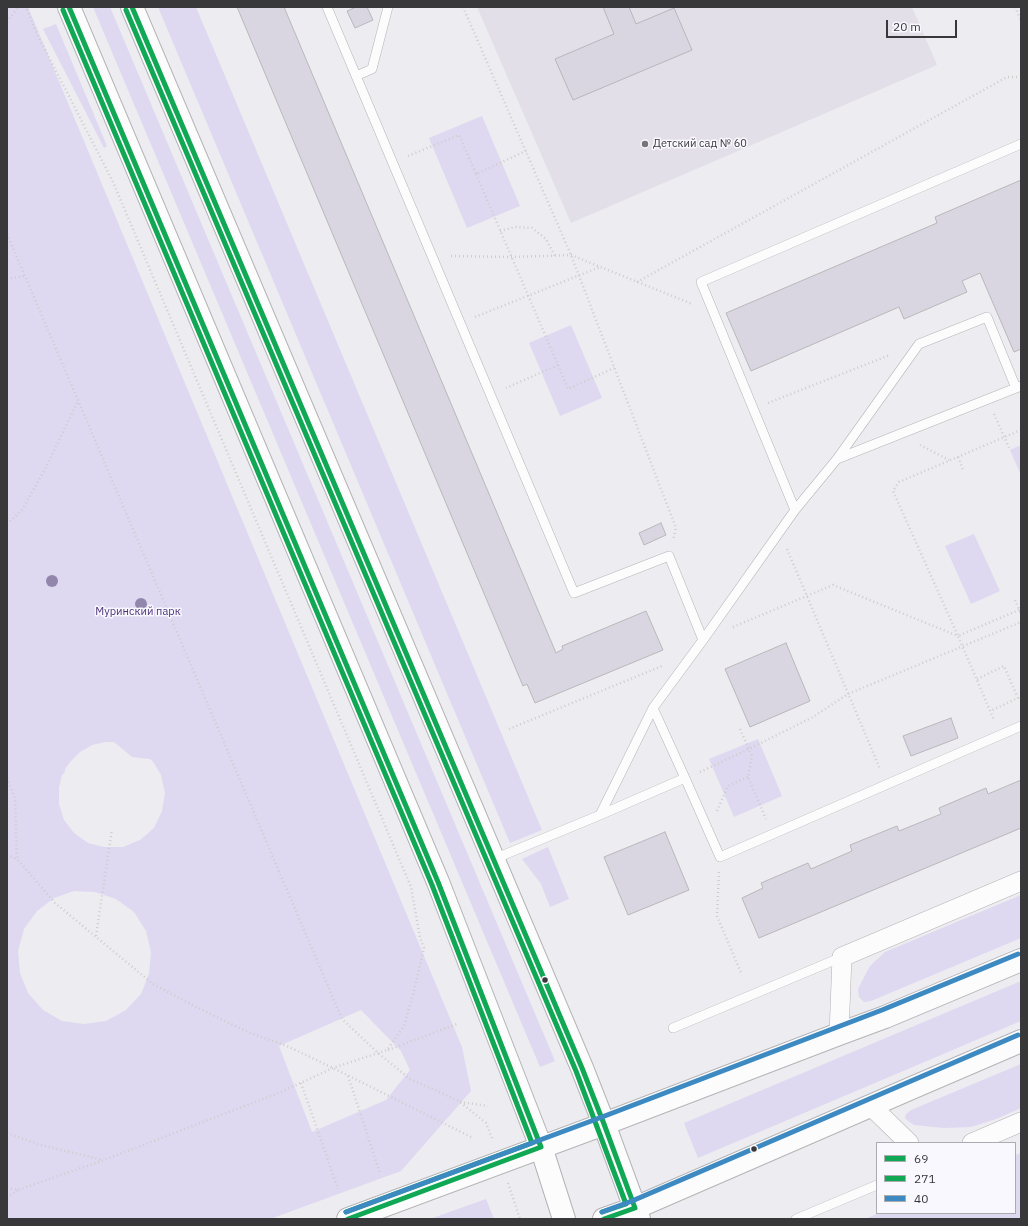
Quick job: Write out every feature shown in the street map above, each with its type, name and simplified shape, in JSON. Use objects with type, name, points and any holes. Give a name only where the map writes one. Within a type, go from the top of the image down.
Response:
[{"type":"main road","points":[[69,7],[438,882],[541,1147],[564,1219]]},
{"type":"main road","points":[[132,7],[492,860],[582,1068],[637,1214]]},
{"type":"main road","points":[[348,1219],[604,1124],[885,1017],[1021,960]]},
{"type":"main road","points":[[604,1219],[637,1214],[870,1106],[1021,1041]]},
{"type":"street","points":[[839,1034],[842,957],[1021,881]]},
{"type":"street","points":[[870,1106],[908,1142]]},
{"type":"street","points":[[974,1142],[1021,1122]]},
{"type":"lane","points":[[327,7],[574,593],[669,556],[703,640]]},
{"type":"lane","points":[[356,76],[372,69],[388,7]]},
{"type":"lane","points":[[795,510],[701,282],[1021,144]]},
{"type":"lane","points":[[600,815],[653,708],[694,653],[795,510],[837,459],[918,344],[987,317],[1018,387],[837,459]]},
{"type":"lane","points":[[653,708],[720,858],[1021,726]]},
{"type":"lane","points":[[492,860],[685,778]]},
{"type":"lane","points":[[673,1028],[842,957]]},
{"type":"lane","points":[[796,1219],[876,1186]]},
{"type":"path","points":[[7,22],[18,7]]},
{"type":"path","points":[[26,7],[37,34],[113,182],[411,887],[420,938],[424,948],[404,1026],[387,1050]]},
{"type":"path","points":[[463,7],[571,255],[676,528],[669,556]]},
{"type":"path","points":[[1015,7],[1021,20]]},
{"type":"path","points":[[637,282],[1007,77],[1021,77]]},
{"type":"path","points":[[393,163],[459,135],[568,389],[614,368]]},
{"type":"path","points":[[476,174],[526,151]]},
{"type":"path","points":[[500,231],[515,227],[532,228],[546,239],[555,256]]},
{"type":"path","points":[[7,234],[342,1019],[378,1053],[410,1079],[459,1102],[486,1123]]},
{"type":"path","points":[[432,256],[511,257],[571,255],[715,313]]},
{"type":"path","points":[[460,323],[601,267]]},
{"type":"path","points":[[7,279],[25,276]]},
{"type":"path","points":[[754,409],[918,344]]},
{"type":"path","points":[[491,395],[558,365]]},
{"type":"path","points":[[988,399],[1010,450]]},
{"type":"path","points":[[7,524],[22,510],[45,469],[78,401]]},
{"type":"path","points":[[1001,735],[963,646],[893,491],[899,482],[1021,430]]},
{"type":"path","points":[[900,434],[949,460]]},
{"type":"path","points":[[958,457],[963,470]]},
{"type":"path","points":[[780,532],[887,785]]},
{"type":"path","points":[[703,640],[834,585],[958,636],[1020,609]]},
{"type":"path","points":[[1015,600],[1021,614]]},
{"type":"path","points":[[685,778],[749,749],[813,717],[848,694],[1021,622]]},
{"type":"path","points":[[508,729],[694,653]]},
{"type":"path","points":[[977,679],[1004,666],[1018,698],[990,711]]},
{"type":"path","points":[[740,729],[752,756],[748,777],[773,834]]},
{"type":"path","points":[[708,831],[728,786],[748,777]]},
{"type":"path","points":[[7,778],[15,799],[17,859]]},
{"type":"path","points":[[96,936],[112,830]]},
{"type":"path","points":[[7,855],[17,859],[55,903],[153,984],[250,1033],[287,1046],[348,1075],[473,1138]]},
{"type":"path","points":[[720,858],[717,916],[742,975]]},
{"type":"path","points":[[7,1198],[18,1190],[104,1160],[281,1092],[333,1068],[457,1024]]},
{"type":"path","points":[[348,1075],[380,1173]]},
{"type":"path","points":[[301,1083],[338,1189]]},
{"type":"path","points":[[459,1102],[488,1106]]},
{"type":"path","points":[[7,1133],[41,1145],[104,1160]]},
{"type":"path","points":[[7,1188],[18,1190]]},
{"type":"shaded area","name":"Детский сад № 60","points":[[477,7],[912,7],[937,65],[571,223]]},
{"type":"green space","name":"Муринский парк","points":[[7,7],[28,7],[462,1047],[471,1091],[401,1171],[270,1219],[7,1219]],"holes":[[[105,742],[114,742],[132,757],[150,759],[161,775],[165,793],[162,811],[154,828],[140,840],[123,847],[104,847],[88,843],[74,833],[64,820],[59,804],[59,787],[62,775],[70,762],[80,752],[92,745]],[[74,891],[95,892],[116,899],[134,912],[146,931],[151,952],[149,974],[141,994],[126,1010],[106,1021],[84,1024],[62,1021],[43,1010],[28,993],[20,973],[18,951],[24,929],[37,911],[54,898]],[[361,1010],[401,1051],[410,1070],[386,1100],[312,1132],[279,1046]]]},
{"type":"green space","points":[[93,7],[110,7],[555,1061],[540,1067]]},
{"type":"green space","points":[[158,7],[196,7],[542,830],[510,843]]},
{"type":"green space","points":[[56,24],[107,146],[104,148],[43,29]]},
{"type":"green space","points":[[482,116],[520,206],[467,228],[429,138]]},
{"type":"green space","points":[[571,325],[602,398],[560,416],[529,343]]},
{"type":"green space","points":[[1021,445],[1021,475],[1010,450]]},
{"type":"green space","points":[[974,534],[1000,591],[971,604],[945,546]]},
{"type":"green space","points":[[758,739],[782,796],[734,817],[709,759]]},
{"type":"green space","points":[[548,847],[569,899],[550,907],[541,884],[522,859]]},
{"type":"green space","points":[[1021,895],[1021,938],[871,1001],[864,1002],[859,997],[858,989],[870,966],[885,952]]},
{"type":"green space","points":[[1021,981],[1021,1021],[698,1158],[684,1123]]},
{"type":"green space","points":[[1021,1064],[1021,1108],[996,1119],[971,1127],[944,1128],[914,1125],[905,1118],[906,1114],[911,1110]]},
{"type":"green space","points":[[1021,1153],[1021,1219],[865,1219],[877,1214],[1016,1214],[1016,1155]]},
{"type":"green space","points":[[486,1199],[494,1219],[430,1219]]},
{"type":"building","points":[[237,7],[284,7],[556,653],[563,649],[562,646],[646,611],[663,650],[535,703],[527,684],[523,686]]},
{"type":"building","points":[[356,7],[367,7],[373,20],[355,28],[347,11]]},
{"type":"building","points":[[603,7],[629,7],[636,24],[674,8],[692,50],[573,100],[555,59],[614,34]]},
{"type":"building","points":[[1021,180],[1021,349],[1014,352],[980,273],[962,281],[967,292],[904,319],[899,307],[751,371],[726,313],[937,223],[935,217]]},
{"type":"building","points":[[661,523],[666,535],[644,545],[639,533]]},
{"type":"building","points":[[786,643],[810,701],[750,727],[725,669]]},
{"type":"building","points":[[951,718],[958,738],[911,756],[903,736]]},
{"type":"building","points":[[1021,780],[1021,828],[759,938],[742,898],[763,888],[761,883],[808,863],[811,869],[852,851],[850,845],[897,826],[899,831],[941,814],[939,808],[986,788],[988,794]]},
{"type":"building","points":[[665,832],[689,890],[628,915],[604,857]]},
{"type":"transit line","name":"69","points":[[69,7],[438,882],[541,1147],[348,1219]]},
{"type":"transit line","name":"69","points":[[132,7],[582,1068],[604,1124],[635,1208],[604,1219]]},
{"type":"transit line","name":"271","points":[[63,10],[432,885],[532,1143],[346,1212]]},
{"type":"transit line","name":"271","points":[[126,10],[576,1071],[626,1204],[602,1212]]},
{"type":"transit line","name":"40","points":[[346,1212],[602,1117],[882,1010],[1018,954]]},
{"type":"transit line","name":"40","points":[[602,1212],[632,1201],[1018,1035]]},
{"type":"place","name":"Детский сад № 60","points":[[645,144]]}]
